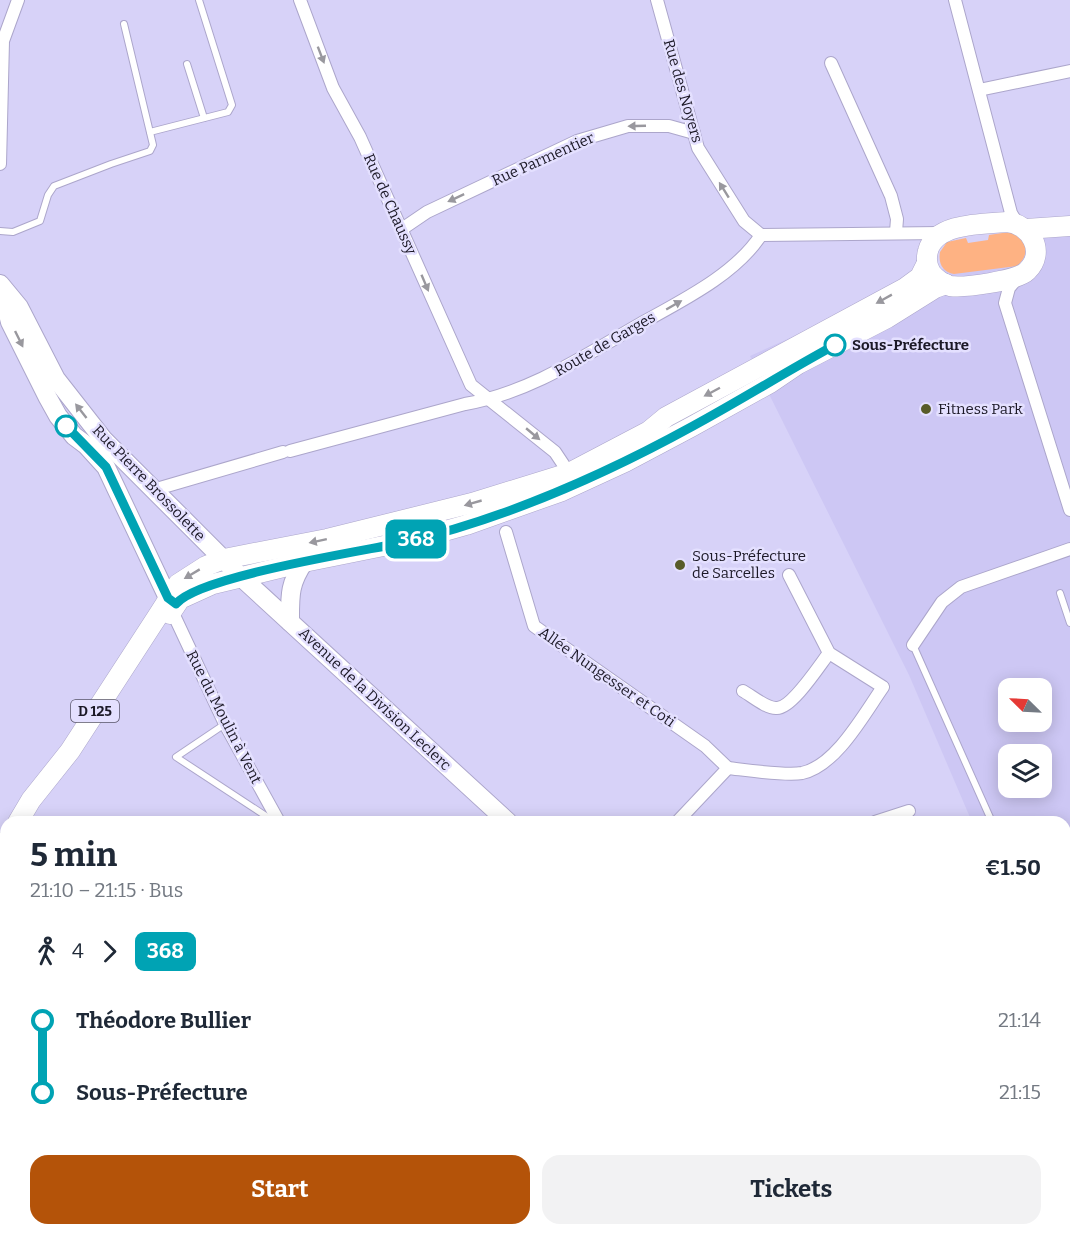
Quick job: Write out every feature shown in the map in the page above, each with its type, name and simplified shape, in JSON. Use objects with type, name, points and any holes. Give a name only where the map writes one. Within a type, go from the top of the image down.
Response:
[{"type":"main road","points":[[1014,222],[1070,227],[1048,239],[1036,252],[1031,267],[1019,276],[956,286],[945,284],[932,274],[927,259],[931,244],[941,233],[954,229],[1014,222]]},
{"type":"main road","points":[[1014,222],[1032,236],[1036,252]]},
{"type":"main road","name":"D 125","points":[[31,816],[52,785],[99,727],[172,604],[178,584],[206,566],[224,559],[327,539],[472,503],[569,473],[650,431],[666,417],[905,288],[920,277],[927,259]]},
{"type":"main road","name":"Rue Pierre Brossolette","points":[[0,284],[19,307],[56,379],[103,439],[241,577]]},
{"type":"main road","name":"Rue Pierre Brossolette","points":[[0,284],[10,322],[53,407],[74,436],[86,445],[106,467],[172,604]]},
{"type":"main road","name":"D 125","points":[[22,816],[31,800],[70,751],[172,604],[180,599],[194,591],[241,577],[421,538],[500,514],[562,491],[625,462],[691,427],[770,383],[798,364],[879,322],[945,284]]},
{"type":"main road","points":[[290,622],[290,593],[296,574],[304,562]]},
{"type":"main road","name":"Avenue de la Division Leclerc","points":[[241,577],[501,816]]},
{"type":"street","points":[[0,164],[3,41],[18,0]]},
{"type":"street","name":"Rue de Chaussy","points":[[300,0],[333,88],[360,137],[471,385],[492,399],[555,452],[569,473]]},
{"type":"street","name":"Rue des Noyers","points":[[657,0],[698,148],[744,221],[761,235]]},
{"type":"street","points":[[955,0],[1014,222]]},
{"type":"street","points":[[831,63],[891,196],[899,232]]},
{"type":"street","points":[[979,90],[1070,71]]},
{"type":"street","name":"Rue Parmentier","points":[[402,229],[427,212],[577,141],[628,126],[669,126],[694,133]]},
{"type":"street","points":[[899,232],[919,243],[927,259]]},
{"type":"street","points":[[761,235],[941,233]]},
{"type":"street","name":"Route de Garges","points":[[153,490],[286,451],[492,399],[554,374],[712,282],[753,247],[761,235]]},
{"type":"street","points":[[1019,276],[1009,288],[1005,303],[1070,510]]},
{"type":"street","points":[[980,283],[1005,303]]},
{"type":"street","name":"Allée Nungesser et Coti","points":[[506,532],[534,626],[705,746],[728,768]]},
{"type":"street","points":[[913,645],[942,602],[961,587],[1070,549]]},
{"type":"street","points":[[683,816],[728,768],[801,773],[814,768],[837,750],[883,687],[829,653],[789,575]]},
{"type":"street","name":"Rue du Moulin à Vent","points":[[172,604],[225,724],[275,816]]},
{"type":"street","points":[[743,691],[779,709],[789,703],[829,653]]},
{"type":"street","points":[[894,816],[909,811]]},
{"type":"lane","points":[[150,132],[228,112],[232,105],[200,0]]},
{"type":"lane","points":[[0,231],[13,232],[40,221],[48,195],[54,186],[150,151],[153,145],[124,24]]},
{"type":"lane","points":[[187,64],[204,118]]},
{"type":"lane","points":[[1060,593],[1070,623]]},
{"type":"lane","points":[[913,645],[989,816]]},
{"type":"lane","points":[[225,724],[176,757],[269,816]]},
{"type":"shaded area","points":[[1070,226],[1070,816],[969,816],[909,675],[750,356],[1000,243]]},
{"type":"shaded area","points":[[1009,232],[1020,238],[1025,246],[1026,251],[1022,261],[1017,266],[954,274],[942,267],[940,252],[947,242],[966,238],[968,243],[988,240],[989,235]]},
{"type":"bus line","name":"368","points":[[66,426],[106,467],[168,598],[176,604],[186,595],[219,583],[304,562],[413,540],[466,525],[562,491],[625,462],[691,427],[835,345]]},
{"type":"place","name":"Sous-Préfecture","points":[[835,345]]},
{"type":"place","name":"Fitness Park","points":[[926,409]]},
{"type":"place","name":"Sous-Préfecture de Sarcelles","points":[[680,565]]}]
